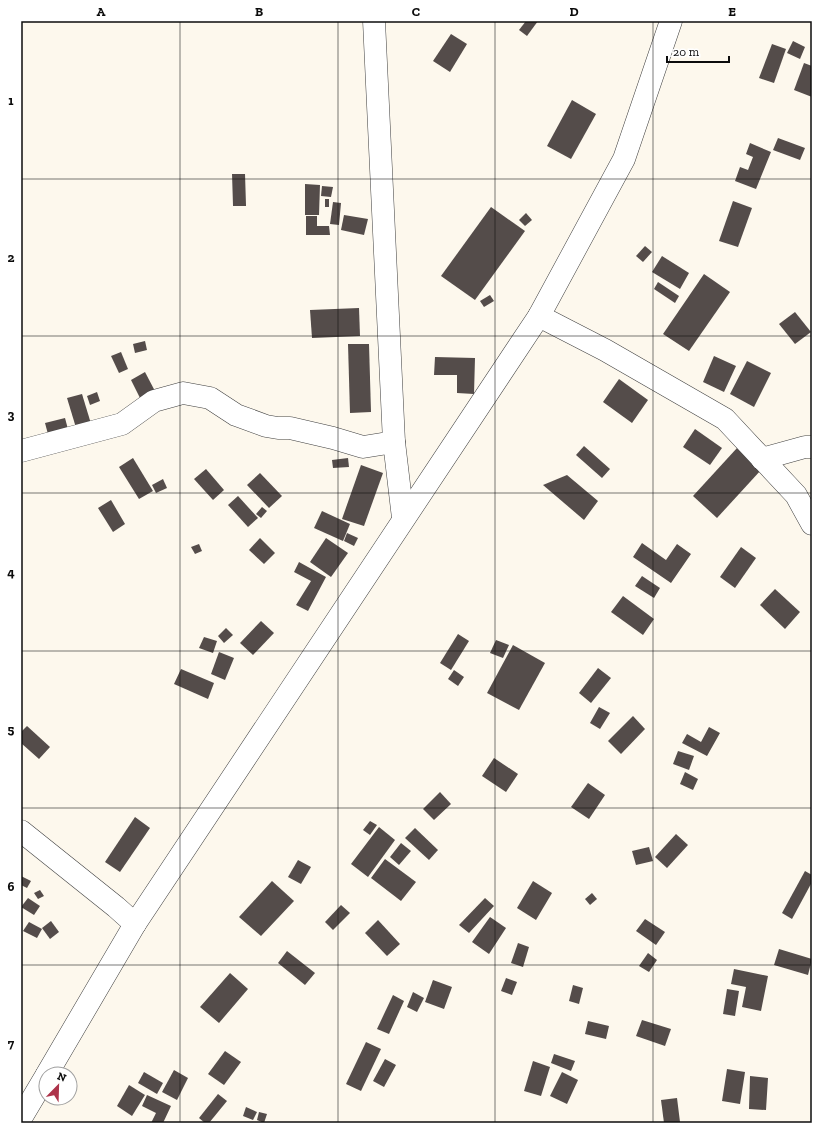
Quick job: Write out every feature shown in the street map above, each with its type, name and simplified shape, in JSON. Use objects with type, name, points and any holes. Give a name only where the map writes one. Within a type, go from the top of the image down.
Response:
[{"type":"street","points":[[374,21],[394,442],[403,518]]},
{"type":"street","points":[[51,1066],[135,924],[403,518],[539,316],[624,159],[671,21]]},
{"type":"street","points":[[539,316],[605,350],[725,419],[796,495],[812,524]]},
{"type":"street","points":[[21,451],[122,424],[154,401],[183,393],[210,398],[236,415],[266,426],[290,428],[333,438],[362,447],[394,442]]},
{"type":"street","points":[[762,459],[806,447],[812,447]]},
{"type":"street","points":[[21,831],[93,888],[135,924]]},
{"type":"street","points":[[21,1118],[38,1089]]},
{"type":"building","points":[[526,21],[538,21],[527,36],[519,30]]},
{"type":"building","points":[[451,34],[467,44],[450,72],[433,61]]},
{"type":"building","points":[[793,41],[805,47],[800,59],[787,53]]},
{"type":"building","points":[[772,44],[786,49],[774,83],[759,78]]},
{"type":"building","points":[[804,63],[812,66],[812,97],[794,90]]},
{"type":"building","points":[[572,100],[596,114],[571,159],[547,146]]},
{"type":"building","points":[[778,138],[805,148],[800,160],[773,150]]},
{"type":"building","points":[[750,143],[771,152],[756,189],[735,181],[740,167],[748,170],[753,157],[746,154]]},
{"type":"building","points":[[232,174],[245,174],[246,206],[233,206]]},
{"type":"building","points":[[305,184],[320,185],[319,215],[305,215]]},
{"type":"building","points":[[322,186],[333,187],[331,197],[321,196]]},
{"type":"building","points":[[325,199],[329,199],[329,207],[325,207]]},
{"type":"building","points":[[733,201],[752,208],[738,247],[719,241]]},
{"type":"building","points":[[333,202],[341,203],[339,225],[330,224]]},
{"type":"building","points":[[491,207],[525,231],[475,300],[441,276]]},
{"type":"building","points":[[526,213],[532,220],[525,226],[519,220]]},
{"type":"building","points":[[344,215],[368,219],[364,235],[341,230]]},
{"type":"building","points":[[306,216],[317,216],[317,226],[329,226],[330,235],[306,235]]},
{"type":"building","points":[[645,246],[652,252],[643,262],[636,256]]},
{"type":"building","points":[[662,256],[689,273],[680,289],[652,272]]},
{"type":"building","points":[[704,274],[730,292],[689,351],[663,334]]},
{"type":"building","points":[[658,282],[679,296],[675,303],[654,289]]},
{"type":"building","points":[[490,295],[494,301],[484,307],[480,301]]},
{"type":"building","points":[[359,308],[360,336],[312,338],[310,310]]},
{"type":"building","points":[[795,312],[811,332],[795,344],[779,324]]},
{"type":"building","points":[[145,341],[147,350],[135,353],[133,344]]},
{"type":"building","points":[[348,344],[369,344],[371,412],[350,413]]},
{"type":"building","points":[[121,352],[128,369],[119,373],[111,356]]},
{"type":"building","points":[[714,356],[736,366],[724,392],[703,382]]},
{"type":"building","points":[[435,357],[475,358],[474,394],[457,393],[457,375],[434,375]]},
{"type":"building","points":[[747,361],[771,373],[754,407],[730,394]]},
{"type":"building","points":[[145,372],[157,395],[142,402],[131,380]]},
{"type":"building","points":[[619,379],[648,400],[632,423],[603,402]]},
{"type":"building","points":[[97,392],[100,401],[90,405],[87,396]]},
{"type":"building","points":[[82,394],[92,427],[77,431],[67,398]]},
{"type":"building","points":[[65,418],[69,433],[49,438],[45,423]]},
{"type":"building","points":[[695,429],[722,448],[710,465],[683,447]]},
{"type":"building","points":[[584,446],[610,469],[602,478],[576,455]]},
{"type":"building","points":[[737,448],[761,470],[717,518],[693,496]]},
{"type":"building","points":[[133,458],[153,491],[139,499],[119,467]]},
{"type":"building","points":[[348,458],[349,467],[333,468],[332,460]]},
{"type":"building","points":[[361,465],[383,473],[364,526],[342,519]]},
{"type":"building","points":[[206,469],[224,490],[213,500],[194,479]]},
{"type":"building","points":[[260,473],[282,496],[269,508],[247,485]]},
{"type":"building","points":[[567,475],[598,501],[584,520],[543,485]]},
{"type":"building","points":[[163,479],[167,488],[156,493],[152,485]]},
{"type":"building","points":[[238,496],[258,518],[248,527],[228,505]]},
{"type":"building","points":[[111,500],[125,524],[113,532],[98,508]]},
{"type":"building","points":[[262,507],[267,511],[261,518],[256,514]]},
{"type":"building","points":[[322,511],[350,524],[343,541],[314,528]]},
{"type":"building","points":[[347,533],[358,538],[354,546],[344,541]]},
{"type":"building","points":[[260,538],[275,553],[264,564],[249,550]]},
{"type":"building","points":[[326,538],[348,553],[331,577],[310,562]]},
{"type":"building","points":[[642,543],[666,560],[677,544],[691,554],[671,583],[633,557]]},
{"type":"building","points":[[199,544],[202,551],[195,554],[191,547]]},
{"type":"building","points":[[741,547],[756,558],[735,588],[720,577]]},
{"type":"building","points":[[299,562],[326,577],[308,611],[296,605],[311,581],[294,572]]},
{"type":"building","points":[[642,576],[660,588],[654,598],[635,586]]},
{"type":"building","points":[[775,589],[800,612],[785,629],[760,605]]},
{"type":"building","points":[[623,596],[654,619],[643,635],[611,612]]},
{"type":"building","points":[[261,621],[274,633],[253,655],[240,643]]},
{"type":"building","points":[[226,628],[233,635],[224,643],[218,636]]},
{"type":"building","points":[[458,634],[469,641],[451,670],[440,663]]},
{"type":"building","points":[[204,637],[217,641],[213,653],[199,648]]},
{"type":"building","points":[[496,640],[509,645],[503,658],[490,653]]},
{"type":"building","points":[[513,645],[545,663],[519,710],[487,693]]},
{"type":"building","points":[[219,652],[234,658],[225,680],[211,674]]},
{"type":"building","points":[[598,668],[611,678],[591,703],[579,693]]},
{"type":"building","points":[[181,669],[214,683],[208,699],[174,684]]},
{"type":"building","points":[[454,670],[464,677],[458,686],[448,679]]},
{"type":"building","points":[[599,707],[610,713],[600,729],[590,723]]},
{"type":"building","points":[[633,716],[645,729],[621,754],[608,741]]},
{"type":"building","points":[[27,726],[50,747],[39,759],[21,743],[21,732]]},
{"type":"building","points":[[709,727],[720,733],[707,756],[682,743],[687,734],[701,742]]},
{"type":"building","points":[[678,751],[694,756],[689,770],[673,764]]},
{"type":"building","points":[[494,758],[518,774],[506,792],[482,776]]},
{"type":"building","points":[[685,772],[698,779],[693,790],[680,784]]},
{"type":"building","points":[[588,783],[605,795],[589,819],[571,807]]},
{"type":"building","points":[[440,792],[451,804],[434,820],[423,809]]},
{"type":"building","points":[[135,817],[150,828],[120,872],[105,862]]},
{"type":"building","points":[[370,821],[377,825],[370,835],[363,830]]},
{"type":"building","points":[[379,827],[395,840],[368,877],[351,864]]},
{"type":"building","points":[[415,828],[438,850],[429,860],[405,838]]},
{"type":"building","points":[[676,834],[688,845],[667,868],[655,857]]},
{"type":"building","points":[[401,843],[411,851],[399,865],[390,857]]},
{"type":"building","points":[[649,847],[653,861],[636,865],[632,851]]},
{"type":"building","points":[[385,859],[416,882],[401,901],[371,878]]},
{"type":"building","points":[[298,860],[311,867],[301,884],[288,877]]},
{"type":"building","points":[[805,871],[812,875],[812,882],[792,919],[782,913]]},
{"type":"building","points":[[21,876],[31,881],[27,888],[21,885]]},
{"type":"building","points":[[272,881],[294,901],[261,936],[239,917]]},
{"type":"building","points":[[533,881],[552,893],[536,920],[517,908]]},
{"type":"building","points":[[40,890],[44,896],[38,899],[34,893]]},
{"type":"building","points":[[592,893],[597,899],[590,905],[585,899]]},
{"type":"building","points":[[28,898],[40,906],[34,915],[21,907]]},
{"type":"building","points":[[485,898],[494,906],[469,933],[459,925]]},
{"type":"building","points":[[341,905],[350,913],[333,930],[325,922]]},
{"type":"building","points":[[490,917],[506,928],[489,954],[472,942]]},
{"type":"building","points":[[645,919],[665,932],[656,945],[636,931]]},
{"type":"building","points":[[378,920],[400,944],[387,956],[365,933]]},
{"type":"building","points":[[51,921],[59,932],[50,939],[42,928]]},
{"type":"building","points":[[29,922],[42,929],[37,938],[23,931]]},
{"type":"building","points":[[518,943],[529,947],[523,967],[511,963]]},
{"type":"building","points":[[779,949],[812,959],[808,975],[774,965]]},
{"type":"building","points":[[287,951],[315,973],[305,985],[278,963]]},
{"type":"building","points":[[648,953],[657,960],[649,972],[639,966]]},
{"type":"building","points":[[734,969],[768,976],[761,1011],[742,1007],[746,987],[731,984]]},
{"type":"building","points":[[230,973],[248,989],[219,1023],[200,1007]]},
{"type":"building","points":[[506,978],[517,982],[512,995],[501,991]]},
{"type":"building","points":[[433,980],[452,987],[444,1009],[425,1002]]},
{"type":"building","points":[[573,985],[583,988],[579,1004],[569,1001]]},
{"type":"building","points":[[727,989],[739,991],[735,1016],[723,1014]]},
{"type":"building","points":[[413,992],[424,998],[417,1012],[407,1007]]},
{"type":"building","points":[[393,995],[404,1001],[389,1034],[377,1029]]},
{"type":"building","points":[[642,1020],[671,1029],[665,1046],[636,1036]]},
{"type":"building","points":[[588,1021],[609,1026],[606,1039],[585,1034]]},
{"type":"building","points":[[366,1042],[381,1049],[361,1091],[346,1084]]},
{"type":"building","points":[[225,1051],[241,1062],[224,1085],[208,1074]]},
{"type":"building","points":[[554,1054],[575,1061],[571,1071],[551,1063]]},
{"type":"building","points":[[385,1059],[396,1065],[384,1087],[373,1081]]},
{"type":"building","points":[[533,1061],[550,1067],[541,1096],[524,1091]]},
{"type":"building","points":[[727,1069],[745,1072],[740,1104],[722,1101]]},
{"type":"building","points":[[174,1070],[188,1078],[177,1100],[162,1092]]},
{"type":"building","points":[[144,1072],[163,1083],[157,1094],[138,1083]]},
{"type":"building","points":[[562,1072],[578,1080],[567,1104],[550,1096]]},
{"type":"building","points":[[750,1076],[768,1078],[766,1110],[749,1109]]},
{"type":"building","points":[[129,1085],[145,1095],[132,1116],[117,1106]]},
{"type":"building","points":[[218,1094],[227,1101],[209,1123],[205,1123],[199,1118]]},
{"type":"building","points":[[147,1095],[171,1106],[163,1123],[151,1123],[156,1113],[142,1106]]},
{"type":"building","points":[[677,1098],[680,1122],[664,1123],[661,1100]]},
{"type":"building","points":[[246,1107],[257,1112],[253,1120],[243,1116]]},
{"type":"building","points":[[259,1112],[267,1114],[264,1123],[257,1120]]}]
